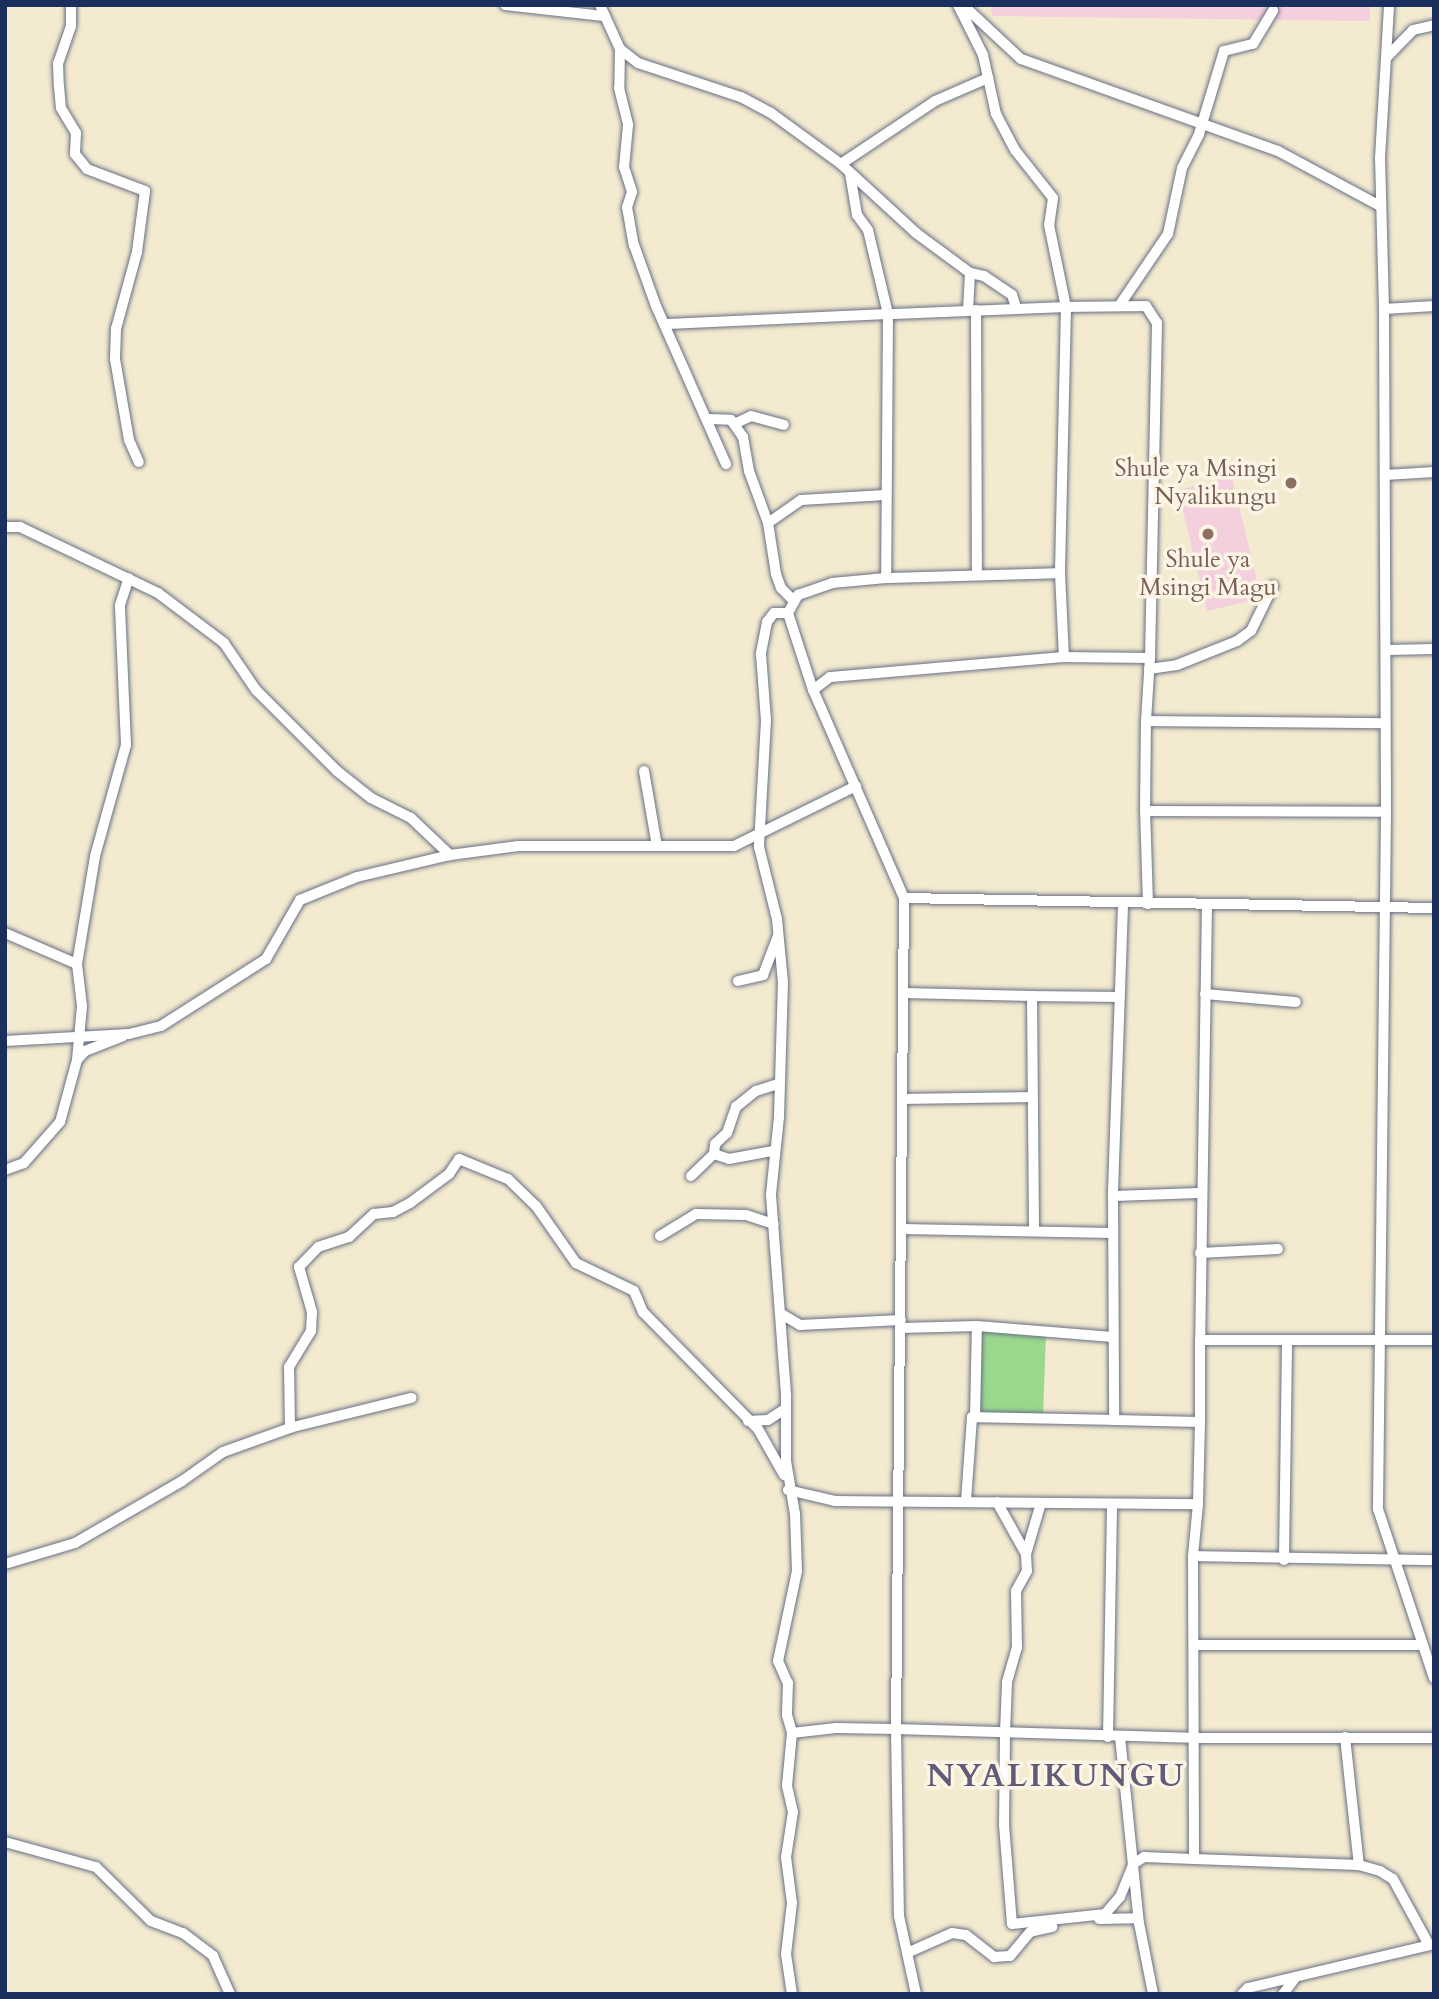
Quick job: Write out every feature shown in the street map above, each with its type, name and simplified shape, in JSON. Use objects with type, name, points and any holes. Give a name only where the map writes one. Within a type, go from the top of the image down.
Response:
[{"type":"street","points":[[71,5],[71,26],[58,63],[61,108],[76,133],[75,154],[87,169],[145,191],[137,251],[116,329],[115,359],[129,440],[139,462]]},
{"type":"street","points":[[505,5],[603,9],[621,49],[638,63],[741,97],[771,113],[841,164],[916,233],[970,273],[984,276],[1012,295],[1016,307]]},
{"type":"street","points":[[958,5],[983,55],[1003,126],[1053,198],[1049,225],[1066,307],[1060,573],[1063,657]]},
{"type":"street","points":[[963,5],[1021,59],[1278,151],[1380,206]]},
{"type":"street","points":[[1389,5],[1380,206],[1384,309],[1386,812],[1383,1339],[1378,1509],[1420,1645],[1434,1678]]},
{"type":"street","points":[[1119,306],[1168,234],[1182,168],[1224,51],[1253,44],[1273,11]]},
{"type":"street","points":[[1386,58],[1413,30],[1434,25]]},
{"type":"street","points":[[621,49],[619,88],[628,125],[624,167],[632,192],[629,220],[656,306],[667,324],[726,464]]},
{"type":"street","points":[[841,164],[935,101],[988,78]]},
{"type":"street","points":[[850,173],[857,215],[868,230],[888,314],[886,578]]},
{"type":"street","points":[[970,273],[977,575]]},
{"type":"street","points":[[667,324],[1016,307],[1146,306],[1157,323],[1146,721],[1148,904]]},
{"type":"street","points":[[1384,309],[1434,306]]},
{"type":"street","points":[[708,419],[734,424],[751,416],[784,425]]},
{"type":"street","points":[[734,424],[744,437],[749,471],[768,523],[776,573],[794,601]]},
{"type":"street","points":[[1385,475],[1434,472]]},
{"type":"street","points":[[768,523],[801,500],[885,495]]},
{"type":"street","points":[[5,527],[20,527],[158,593],[224,643],[256,690],[337,772],[371,798],[411,818],[450,855]]},
{"type":"street","points":[[916,1994],[899,1916],[896,1730],[905,1099],[904,898],[813,690],[788,613],[798,595],[832,583],[886,578],[1060,573]]},
{"type":"street","points":[[5,1170],[24,1163],[60,1122],[84,1037],[77,964],[95,856],[126,745],[120,605],[129,578]]},
{"type":"street","points":[[813,690],[830,677],[1063,657],[1177,665],[1237,640],[1251,631],[1273,586]]},
{"type":"street","points":[[788,613],[774,612],[767,622],[761,654],[766,720],[759,834],[761,869],[779,935],[783,982],[773,1151],[774,1224],[788,1485],[795,1514],[797,1571],[778,1661],[788,1684],[787,1715],[792,1733],[787,1786],[793,1812],[786,1857],[792,1903],[786,1954],[792,1994]]},
{"type":"street","points":[[1386,650],[1434,649]]},
{"type":"street","points":[[1146,721],[1385,723]]},
{"type":"street","points":[[644,771],[657,846]]},
{"type":"street","points":[[78,1060],[85,1051],[129,1034],[161,1026],[266,959],[300,900],[357,877],[450,855],[518,846],[734,846],[856,786]]},
{"type":"street","points":[[1145,811],[1386,812]]},
{"type":"street","points":[[904,898],[1123,905],[1434,908]]},
{"type":"street","points":[[1114,1420],[1112,1233],[1123,905]]},
{"type":"street","points":[[1194,1859],[1193,1556],[1198,1504],[1200,1422],[1200,1193],[1208,906]]},
{"type":"street","points":[[5,933],[77,964]]},
{"type":"street","points":[[738,981],[763,975],[779,935]]},
{"type":"street","points":[[904,993],[1118,997]]},
{"type":"street","points":[[1205,995],[1296,1002]]},
{"type":"street","points":[[1032,996],[1034,1229]]},
{"type":"street","points":[[5,1041],[129,1034]]},
{"type":"street","points":[[714,1154],[715,1144],[727,1133],[736,1107],[756,1091],[778,1084]]},
{"type":"street","points":[[905,1099],[1031,1097]]},
{"type":"street","points":[[691,1176],[703,1160],[714,1154],[729,1159],[773,1151]]},
{"type":"street","points":[[289,1428],[289,1367],[311,1331],[312,1312],[299,1267],[318,1247],[349,1237],[374,1214],[393,1212],[410,1203],[449,1174],[459,1159],[508,1179],[536,1206],[576,1263],[634,1291],[643,1312],[758,1429],[788,1485],[835,1501],[1198,1504]]},
{"type":"street","points":[[1113,1196],[1200,1193]]},
{"type":"street","points":[[660,1236],[696,1213],[746,1215],[774,1224]]},
{"type":"street","points":[[903,1229],[1034,1229],[1112,1233]]},
{"type":"street","points":[[1200,1253],[1278,1249]]},
{"type":"street","points":[[780,1313],[800,1325],[977,1326],[1113,1337]]},
{"type":"street","points":[[782,1339],[800,1325]]},
{"type":"street","points":[[967,1501],[975,1418],[977,1326]]},
{"type":"street","points":[[1200,1340],[1434,1340]]},
{"type":"street","points":[[1284,1560],[1287,1342]]},
{"type":"street","points":[[5,1564],[75,1543],[182,1481],[223,1451],[289,1428],[411,1398]]},
{"type":"street","points":[[748,1421],[768,1420],[785,1409]]},
{"type":"street","points":[[975,1418],[1200,1422]]},
{"type":"street","points":[[997,1502],[1026,1554]]},
{"type":"street","points":[[1041,1503],[1026,1554],[1027,1571],[1016,1591],[1017,1647],[1007,1683],[1004,1818],[1012,1924],[1105,1914],[1120,1897],[1133,1864],[1144,1857],[1359,1865],[1393,1879],[1431,1944],[1248,1988],[1242,1994]]},
{"type":"street","points":[[1112,1505],[1114,1737],[1133,1864],[1138,1918],[1153,1994]]},
{"type":"street","points":[[1193,1556],[1396,1562],[1434,1560]]},
{"type":"street","points":[[1194,1645],[1420,1645]]},
{"type":"street","points":[[792,1733],[836,1728],[1114,1737],[1434,1738]]},
{"type":"street","points":[[1345,1737],[1359,1865]]},
{"type":"street","points":[[5,1842],[96,1867],[151,1921],[183,1933],[213,1956],[230,1994]]},
{"type":"street","points":[[907,1953],[953,1933],[966,1935],[994,1957],[1010,1956],[1030,1932],[1099,1919],[1138,1918]]},
{"type":"street","points":[[1283,1994],[1296,1976]]},
{"type":"shaded area","points":[[991,5],[1370,5],[1370,21],[992,16]]},
{"type":"shaded area","points":[[1232,477],[1261,598],[1207,611],[1178,490]]},
{"type":"green space","points":[[979,1331],[1046,1334],[1043,1415],[975,1418]]},
{"type":"place","name":"Shule ya Msingi Nyalikungu","points":[[1291,483]]},
{"type":"place","name":"Shule ya Msingi Magu","points":[[1208,534]]},
{"type":"district","name":"NYALIKUNGU","points":[[1056,1776]]}]
